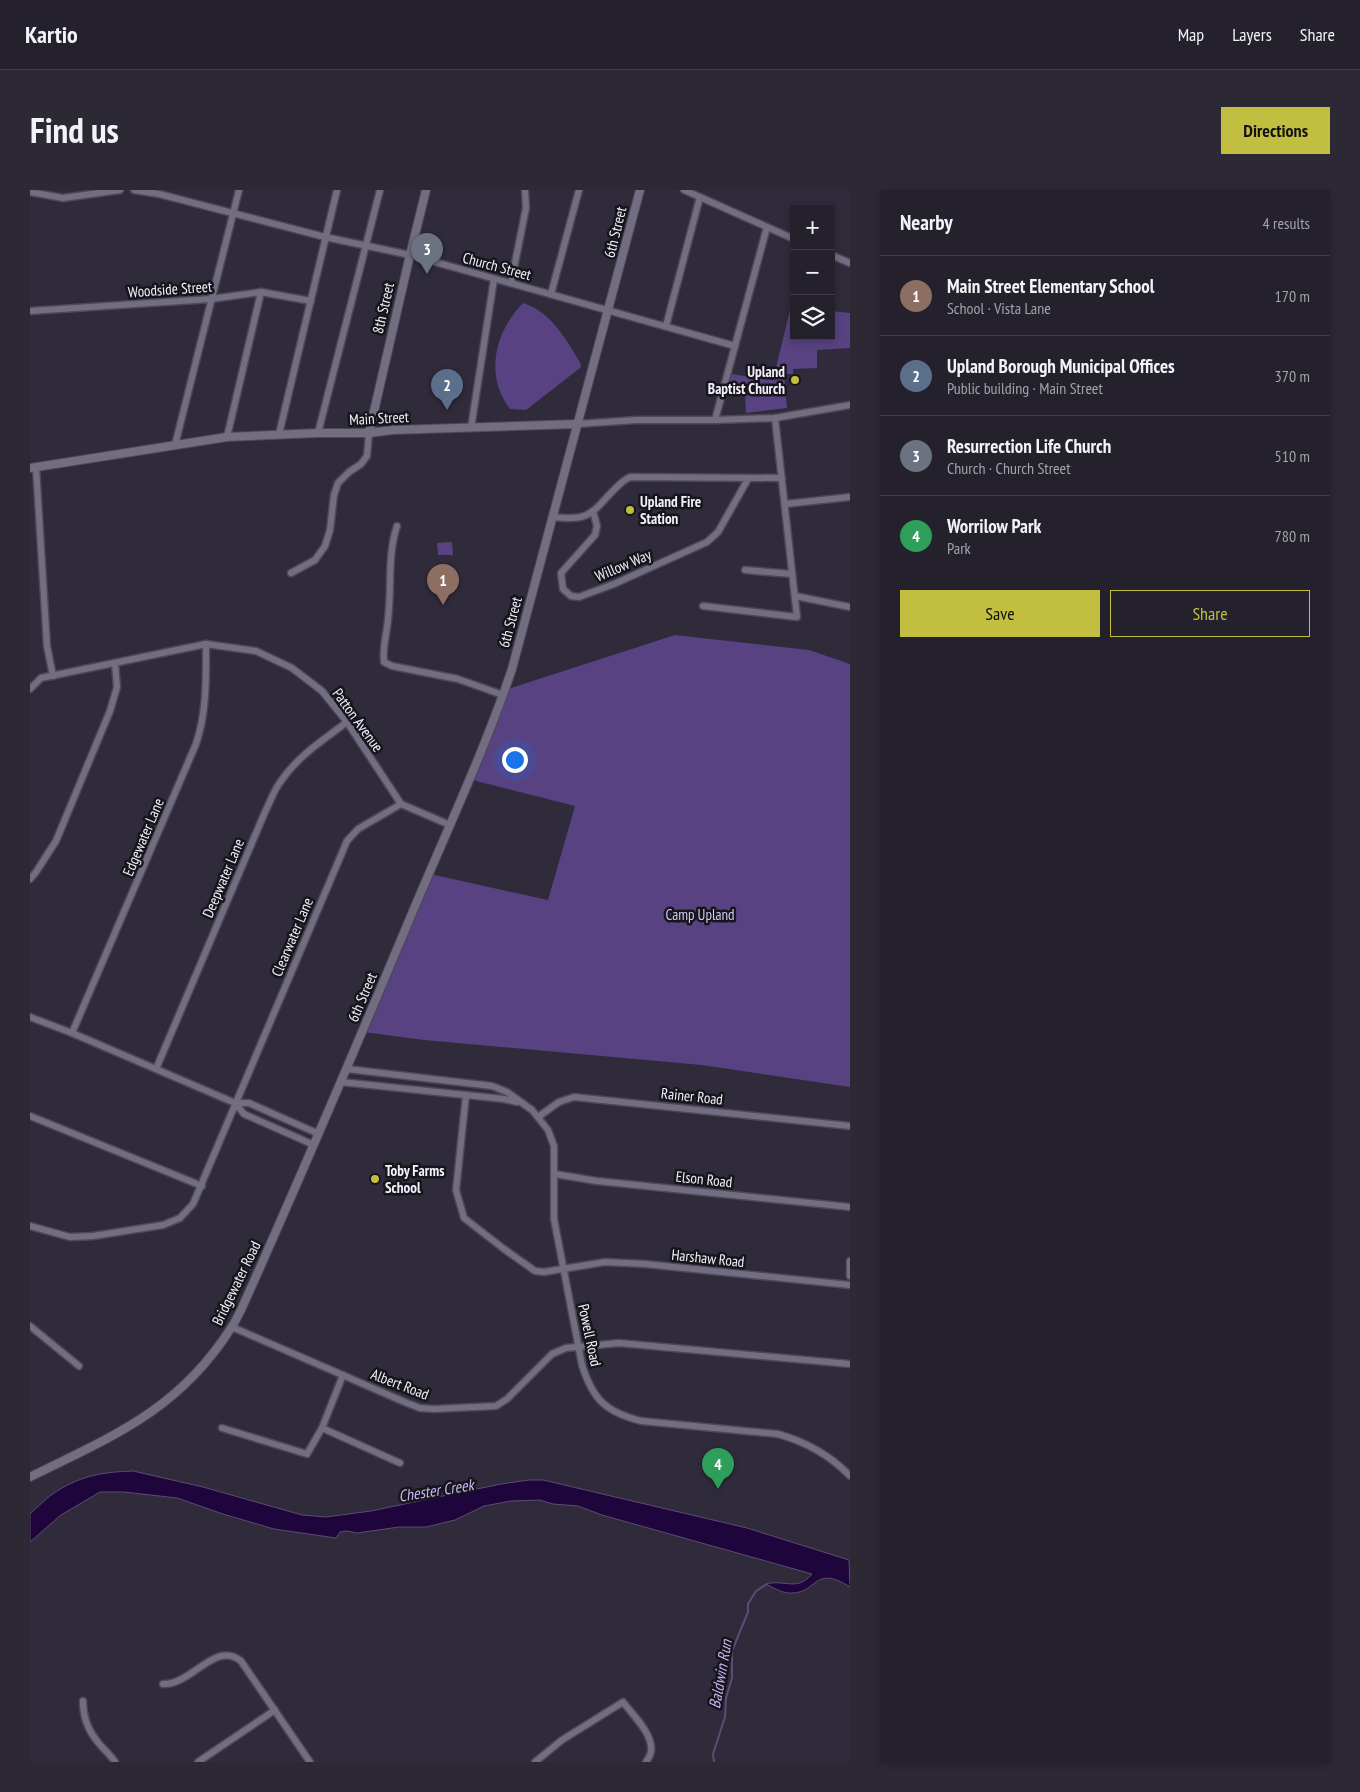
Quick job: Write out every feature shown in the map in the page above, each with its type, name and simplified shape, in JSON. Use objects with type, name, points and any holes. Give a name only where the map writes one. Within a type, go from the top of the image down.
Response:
[{"type":"street","points":[[30,192],[63,198],[120,190]]},
{"type":"street","name":"Church Street","points":[[134,190],[234,212],[325,237],[410,255],[735,346]]},
{"type":"street","points":[[175,445],[239,190]]},
{"type":"street","points":[[279,434],[337,190]]},
{"type":"street","points":[[318,433],[380,190]]},
{"type":"street","name":"8th Street","points":[[369,433],[426,190]]},
{"type":"street","points":[[511,283],[526,208],[525,190]]},
{"type":"street","points":[[551,294],[580,190]]},
{"type":"street","name":"6th Street","points":[[357,1045],[450,825],[503,696],[512,669],[640,190]]},
{"type":"street","points":[[684,190],[790,237]]},
{"type":"street","points":[[666,326],[700,197]]},
{"type":"street","points":[[715,420],[767,227]]},
{"type":"street","points":[[835,257],[850,263]]},
{"type":"street","points":[[471,428],[494,278]]},
{"type":"street","points":[[227,437],[261,292]]},
{"type":"street","name":"Woodside Street","points":[[30,311],[211,300],[261,292],[311,301]]},
{"type":"street","name":"Main Street","points":[[33,468],[227,437],[279,434],[369,433],[394,430],[577,424],[636,420],[775,418],[850,405]]},
{"type":"street","points":[[703,606],[797,617],[775,418]]},
{"type":"street","points":[[291,573],[315,560],[325,546],[330,530],[334,495],[338,483],[361,464],[367,456],[369,433]]},
{"type":"street","points":[[33,468],[47,646],[53,676]]},
{"type":"street","points":[[552,517],[582,517],[593,511],[623,481],[630,477],[782,478]]},
{"type":"street","name":"Willow Way","points":[[593,511],[596,526],[595,535],[562,572],[563,589],[571,596],[580,597],[614,584],[707,542],[718,532],[748,479]]},
{"type":"street","points":[[785,504],[850,497]]},
{"type":"street","points":[[397,526],[392,541],[389,619],[382,652],[384,662],[392,666],[458,679],[503,696]]},
{"type":"street","points":[[745,570],[792,574]]},
{"type":"street","points":[[794,596],[850,606]]},
{"type":"street","name":"Patton Avenue","points":[[30,689],[41,678],[206,644],[256,651],[292,668],[322,691],[347,722],[400,804]]},
{"type":"street","name":"Edgewater Lane","points":[[72,1033],[203,724],[206,697],[206,644]]},
{"type":"street","points":[[30,879],[56,841],[110,710],[116,687],[114,663]]},
{"type":"street","name":"Deepwater Lane","points":[[156,1069],[264,812],[280,782],[294,764],[347,722]]},
{"type":"street","points":[[400,804],[450,825]]},
{"type":"street","name":"Clearwater Lane","points":[[30,1226],[70,1237],[93,1236],[163,1225],[180,1218],[193,1204],[347,842],[358,829],[400,804]]},
{"type":"street","points":[[30,1017],[235,1103],[249,1103],[319,1134]]},
{"type":"street","name":"Bridgewater Road","points":[[30,1477],[97,1445],[158,1408],[195,1375],[232,1327],[314,1146],[357,1045]]},
{"type":"street","name":"Powell Road","points":[[347,1069],[492,1086],[507,1092],[523,1104],[538,1117],[548,1130],[554,1146],[554,1219],[582,1365],[595,1396],[606,1406],[621,1416],[641,1420],[778,1434],[800,1440],[832,1458],[850,1476]]},
{"type":"street","name":"Powell Road","points":[[341,1082],[504,1098],[523,1104]]},
{"type":"street","name":"Harshaw Road","points":[[466,1095],[456,1190],[464,1218],[535,1271],[544,1272],[605,1262],[645,1264],[850,1285]]},
{"type":"street","name":"Rainer Road","points":[[538,1117],[559,1102],[574,1097],[850,1126]]},
{"type":"street","points":[[235,1103],[244,1114],[314,1146]]},
{"type":"street","points":[[30,1116],[202,1186]]},
{"type":"street","name":"Elson Road","points":[[555,1174],[597,1181],[850,1207]]},
{"type":"street","points":[[850,1261],[850,1276]]},
{"type":"street","points":[[30,1326],[78,1366]]},
{"type":"street","name":"Albert Road","points":[[232,1327],[420,1408],[434,1409],[496,1406],[507,1399],[552,1354],[566,1348],[579,1346],[619,1342],[850,1364]]},
{"type":"street","points":[[222,1428],[307,1454],[322,1428],[343,1375]]},
{"type":"street","points":[[322,1428],[400,1463]]},
{"type":"street","points":[[163,1684],[180,1681],[218,1656],[235,1656],[310,1762]]},
{"type":"street","points":[[83,1701],[83,1712],[96,1741],[115,1762]]},
{"type":"street","points":[[535,1762],[562,1740],[623,1702],[650,1742],[651,1752],[646,1762]]},
{"type":"street","points":[[198,1762],[275,1710]]},
{"type":"green space","points":[[523,303],[533,307],[550,320],[564,337],[581,364],[580,368],[526,410],[510,409],[502,396],[495,368],[500,340],[513,314]]},
{"type":"green space","points":[[790,310],[790,340],[835,340],[835,311],[850,313],[850,348],[817,350],[817,368],[793,369],[793,374],[784,374],[787,408],[746,413],[745,395],[727,392],[731,374],[773,380]]},
{"type":"green space","points":[[452,542],[453,555],[438,555],[437,543]]},
{"type":"green space","name":"Camp Upland","points":[[675,635],[809,650],[850,664],[850,1087],[702,1065],[424,1040],[363,1032],[430,874],[548,900],[575,806],[468,779],[508,689]]},
{"type":"shaded area","points":[[133,1471],[203,1487],[302,1515],[326,1517],[371,1511],[501,1484],[543,1480],[747,1528],[849,1560],[850,1587],[829,1578],[817,1581],[800,1592],[782,1592],[766,1584],[796,1584],[812,1574],[602,1515],[578,1506],[553,1504],[540,1500],[511,1501],[484,1506],[455,1520],[426,1527],[399,1527],[357,1533],[347,1531],[340,1532],[336,1538],[274,1529],[177,1498],[124,1492],[100,1492],[61,1515],[30,1542],[30,1514],[53,1493],[85,1478],[113,1472]]},
{"type":"waterway","name":"Baldwin Run","points":[[714,1762],[713,1754],[725,1717],[726,1698],[732,1678],[732,1651],[748,1612],[748,1604],[756,1591],[767,1584]]},
{"type":"place","name":"Resurrection Life Church","points":[[427,274]]},
{"type":"place","name":"Upland Baptist Church","points":[[795,380]]},
{"type":"place","name":"Upland Borough Municipal Offices","points":[[447,410]]},
{"type":"place","name":"Upland Fire Station","points":[[630,510]]},
{"type":"place","name":"Main Street Elementary School","points":[[443,605]]},
{"type":"place","name":"Toby Farms School","points":[[375,1179]]},
{"type":"place","name":"Worrilow Park","points":[[718,1489]]},
{"type":"water label","name":"Chester Creek","points":[[436,1490]]}]
